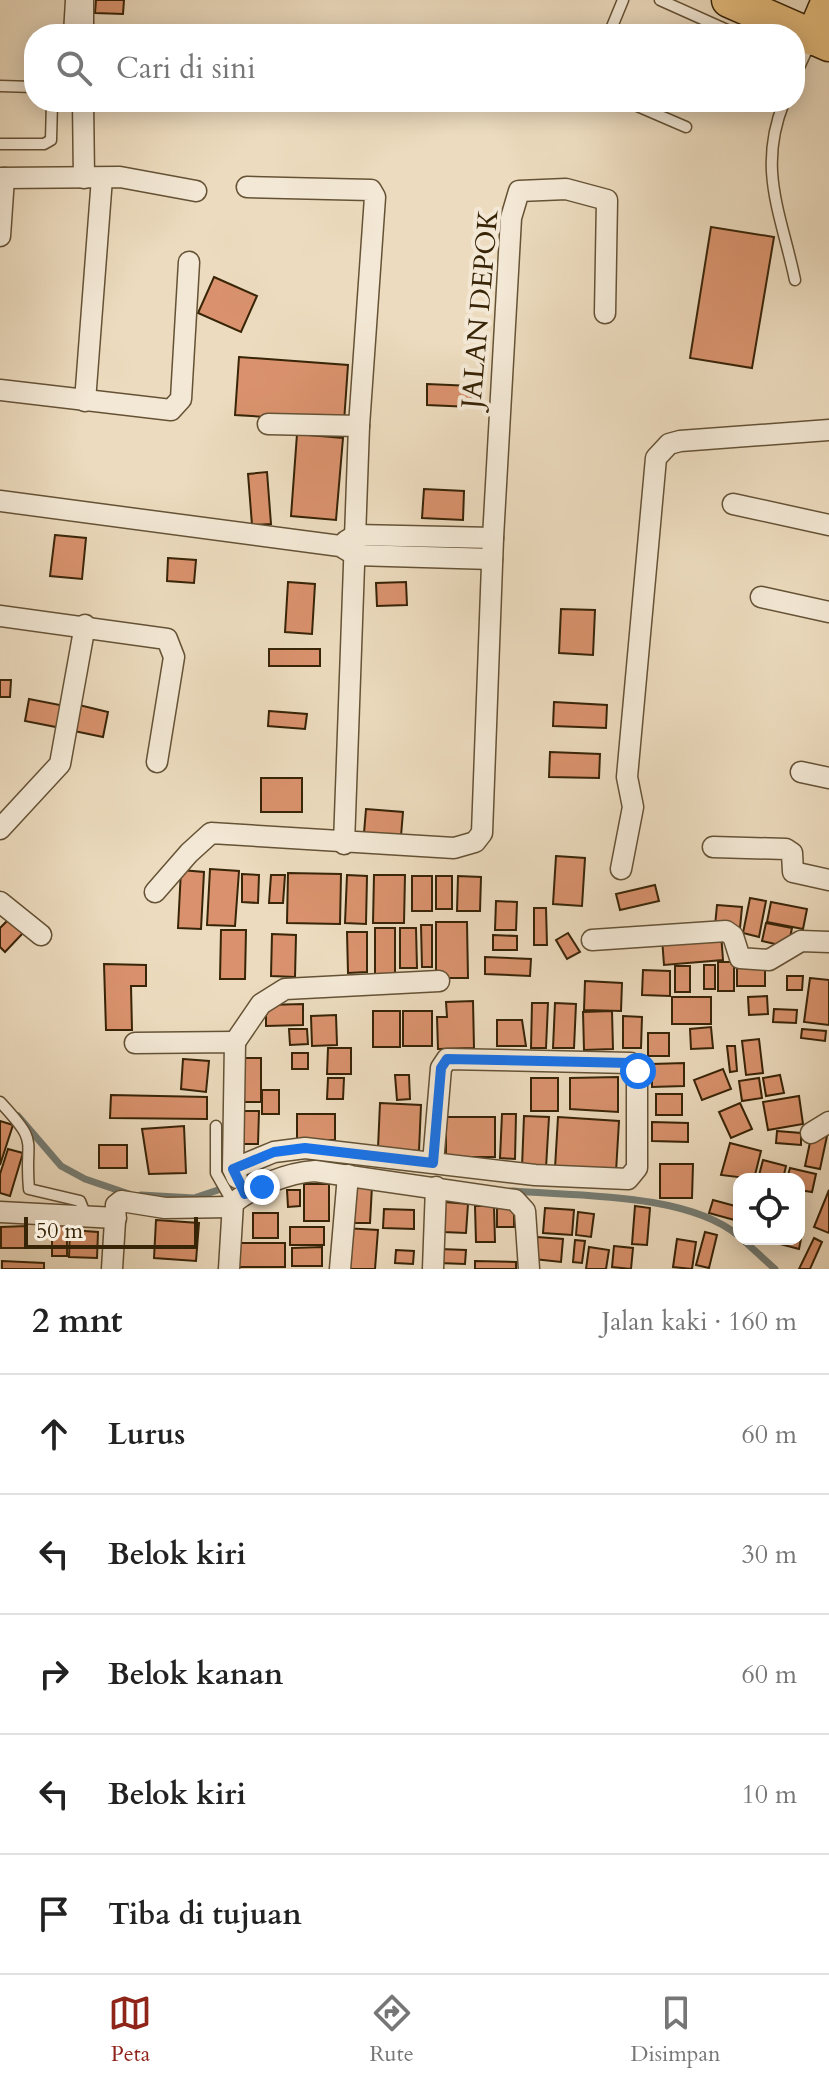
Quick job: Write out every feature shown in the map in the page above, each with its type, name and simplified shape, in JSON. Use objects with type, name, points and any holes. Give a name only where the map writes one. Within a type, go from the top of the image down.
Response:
[{"type":"main road","points":[[729,0],[766,24]]},
{"type":"main road","points":[[821,41],[823,4]]},
{"type":"street","points":[[83,0],[83,24]]},
{"type":"street","points":[[84,112],[93,178],[85,401]]},
{"type":"street","points":[[0,236],[2,178],[143,178],[196,191]]},
{"type":"street","points":[[155,892],[211,833],[344,844],[350,545],[374,194],[371,190],[247,187]]},
{"type":"street","name":"JALAN DEPOK","points":[[344,844],[454,848],[475,842],[482,833],[492,559],[511,218],[519,191],[566,189],[607,200],[605,313]]},
{"type":"street","points":[[0,390],[171,410],[181,399],[189,262]]},
{"type":"street","points":[[268,424],[359,426]]},
{"type":"street","points":[[621,869],[633,807],[627,777],[656,458],[669,444],[680,441],[829,430]]},
{"type":"street","points":[[0,501],[350,545],[492,559]]},
{"type":"street","points":[[733,504],[829,525]]},
{"type":"street","points":[[350,545],[493,538]]},
{"type":"street","points":[[761,597],[829,612]]},
{"type":"street","points":[[0,616],[85,625],[161,637],[170,642],[174,657],[157,762]]},
{"type":"street","points":[[0,829],[62,760],[85,625]]},
{"type":"street","points":[[801,772],[829,778]]},
{"type":"street","points":[[713,847],[786,849],[792,853],[793,872],[829,880]]},
{"type":"street","points":[[0,902],[41,935]]},
{"type":"street","points":[[592,940],[726,931],[733,936],[740,958],[769,960],[801,941],[829,942]]},
{"type":"street","points":[[229,1269],[235,1042],[261,1004],[285,989],[439,981]]},
{"type":"street","points":[[135,1043],[235,1042]]},
{"type":"street","points":[[233,1189],[274,1152],[305,1148],[535,1175],[628,1179],[637,1168],[637,1067],[631,1063],[447,1059],[441,1068],[433,1163]]},
{"type":"street","points":[[112,1269],[116,1205],[121,1201],[165,1208],[303,1172],[348,1175],[515,1200],[525,1211],[530,1269]]},
{"type":"street","points":[[340,1269],[348,1175]]},
{"type":"street","points":[[433,1269],[436,1187]]},
{"type":"street","points":[[0,1212],[116,1218]]},
{"type":"lane","points":[[70,24],[71,0]]},
{"type":"lane","points":[[613,24],[623,0]]},
{"type":"lane","points":[[660,0],[714,24]]},
{"type":"lane","points":[[805,63],[821,41]]},
{"type":"lane","points":[[0,86],[24,87]]},
{"type":"lane","points":[[0,144],[44,144],[51,140],[52,112]]},
{"type":"lane","points":[[651,112],[686,127]]},
{"type":"lane","points":[[781,112],[770,149],[770,180],[795,280]]},
{"type":"lane","points":[[0,1102],[27,1131],[30,1140],[29,1189],[80,1201],[86,1216]]},
{"type":"lane","points":[[216,1126],[233,1189]]},
{"type":"building","points":[[96,0],[124,0],[123,14],[95,13]]},
{"type":"building","points":[[711,227],[774,237],[752,368],[690,358]]},
{"type":"building","points":[[214,277],[257,296],[241,332],[198,313]]},
{"type":"building","points":[[239,357],[348,365],[344,422],[235,415]]},
{"type":"building","points":[[427,384],[472,386],[471,407],[427,405]]},
{"type":"building","points":[[297,434],[343,438],[336,520],[291,516]]},
{"type":"building","points":[[267,472],[271,524],[252,525],[248,474]]},
{"type":"building","points":[[424,489],[464,491],[463,520],[422,518]]},
{"type":"building","points":[[55,535],[86,538],[82,579],[50,576]]},
{"type":"building","points":[[168,558],[196,560],[194,583],[167,581]]},
{"type":"building","points":[[288,582],[315,584],[312,634],[285,632]]},
{"type":"building","points":[[406,582],[407,605],[377,606],[376,583]]},
{"type":"building","points":[[561,609],[595,610],[593,655],[559,653]]},
{"type":"building","points":[[269,649],[320,649],[320,666],[269,666]]},
{"type":"building","points":[[0,680],[11,680],[10,697],[0,697]]},
{"type":"building","points":[[29,699],[65,706],[61,728],[25,721]]},
{"type":"building","points":[[554,702],[607,705],[606,728],[553,726]]},
{"type":"building","points":[[79,705],[108,712],[103,737],[74,731]]},
{"type":"building","points":[[269,711],[307,714],[305,729],[268,726]]},
{"type":"building","points":[[550,752],[600,754],[599,778],[549,777]]},
{"type":"building","points":[[261,778],[302,778],[302,812],[261,812]]},
{"type":"building","points":[[366,809],[403,812],[401,836],[364,833]]},
{"type":"building","points":[[556,856],[585,858],[582,906],[553,904]]},
{"type":"building","points":[[210,869],[239,871],[235,926],[207,925]]},
{"type":"building","points":[[181,870],[204,872],[201,929],[178,928]]},
{"type":"building","points":[[288,873],[341,874],[340,924],[287,923]]},
{"type":"building","points":[[242,874],[259,875],[258,903],[242,902]]},
{"type":"building","points":[[271,875],[285,875],[283,903],[269,903]]},
{"type":"building","points":[[347,875],[367,876],[366,924],[345,923]]},
{"type":"building","points":[[374,875],[405,875],[404,923],[373,923]]},
{"type":"building","points":[[412,876],[432,876],[432,911],[412,911]]},
{"type":"building","points":[[436,876],[452,876],[452,909],[436,909]]},
{"type":"building","points":[[458,876],[481,877],[480,911],[457,911]]},
{"type":"building","points":[[655,885],[659,901],[620,910],[616,894]]},
{"type":"building","points":[[750,898],[766,901],[759,937],[743,933]]},
{"type":"building","points":[[496,901],[517,902],[516,930],[495,930]]},
{"type":"building","points":[[771,902],[807,909],[803,929],[767,922]]},
{"type":"building","points":[[717,905],[742,907],[740,928],[715,926]]},
{"type":"building","points":[[534,908],[546,908],[547,945],[534,945]]},
{"type":"building","points":[[9,919],[23,933],[5,952],[0,947],[0,928]]},
{"type":"building","points":[[436,922],[467,922],[468,978],[436,978]]},
{"type":"building","points":[[766,923],[792,928],[788,947],[762,941]]},
{"type":"building","points":[[421,925],[432,925],[432,967],[422,967]]},
{"type":"building","points":[[375,928],[395,928],[395,975],[375,975]]},
{"type":"building","points":[[400,928],[416,928],[417,968],[400,968]]},
{"type":"building","points":[[221,930],[246,930],[245,979],[220,979]]},
{"type":"building","points":[[347,932],[367,932],[367,972],[348,973]]},
{"type":"building","points":[[568,933],[580,952],[567,959],[556,940]]},
{"type":"building","points":[[721,933],[723,960],[664,965],[662,938]]},
{"type":"building","points":[[272,934],[296,935],[295,977],[271,976]]},
{"type":"building","points":[[493,935],[517,936],[517,950],[493,950]]},
{"type":"building","points":[[485,957],[531,959],[530,976],[485,974]]},
{"type":"building","points":[[737,961],[765,961],[765,986],[737,986]]},
{"type":"building","points":[[718,962],[734,962],[734,991],[718,991]]},
{"type":"building","points":[[104,964],[146,965],[146,986],[131,986],[132,1030],[106,1030]]},
{"type":"building","points":[[704,965],[715,965],[715,989],[704,989]]},
{"type":"building","points":[[675,966],[690,966],[690,992],[675,992]]},
{"type":"building","points":[[643,970],[670,971],[670,996],[642,995]]},
{"type":"building","points":[[787,976],[803,976],[802,990],[787,990]]},
{"type":"building","points":[[810,978],[829,980],[829,1025],[804,1022]]},
{"type":"building","points":[[585,981],[622,983],[621,1011],[584,1010]]},
{"type":"building","points":[[767,996],[768,1014],[749,1015],[748,997]]},
{"type":"building","points":[[672,997],[711,997],[711,1024],[672,1024]]},
{"type":"building","points":[[473,1001],[474,1048],[438,1049],[437,1017],[447,1017],[446,1002]]},
{"type":"building","points":[[532,1003],[548,1003],[546,1048],[531,1048]]},
{"type":"building","points":[[555,1003],[576,1004],[574,1048],[553,1048]]},
{"type":"building","points":[[303,1004],[303,1025],[266,1026],[266,1005]]},
{"type":"building","points":[[774,1009],[797,1010],[796,1023],[773,1022]]},
{"type":"building","points":[[373,1011],[400,1011],[400,1047],[373,1047]]},
{"type":"building","points":[[403,1011],[432,1011],[432,1046],[403,1046]]},
{"type":"building","points":[[612,1011],[613,1049],[584,1050],[583,1012]]},
{"type":"building","points":[[336,1015],[337,1045],[312,1046],[311,1016]]},
{"type":"building","points":[[623,1016],[642,1017],[641,1048],[623,1048]]},
{"type":"building","points":[[497,1020],[522,1020],[526,1046],[497,1046]]},
{"type":"building","points":[[711,1027],[713,1048],[691,1049],[690,1029]]},
{"type":"building","points":[[289,1029],[307,1029],[308,1044],[290,1045]]},
{"type":"building","points":[[802,1029],[826,1031],[825,1041],[801,1038]]},
{"type":"building","points":[[648,1033],[669,1033],[669,1056],[648,1056]]},
{"type":"building","points":[[759,1039],[763,1073],[746,1075],[742,1041]]},
{"type":"building","points":[[727,1046],[735,1046],[737,1071],[730,1072]]},
{"type":"building","points":[[328,1048],[351,1048],[351,1074],[327,1074]]},
{"type":"building","points":[[292,1053],[308,1053],[308,1069],[292,1069]]},
{"type":"building","points":[[241,1058],[261,1058],[261,1102],[240,1102]]},
{"type":"building","points":[[183,1059],[209,1061],[206,1092],[181,1089]]},
{"type":"building","points":[[684,1063],[684,1086],[652,1087],[652,1064]]},
{"type":"building","points":[[723,1069],[731,1089],[702,1100],[694,1080]]},
{"type":"building","points":[[395,1075],[409,1075],[410,1099],[397,1100]]},
{"type":"building","points":[[780,1075],[784,1093],[766,1096],[763,1078]]},
{"type":"building","points":[[618,1077],[618,1112],[570,1109],[570,1078]]},
{"type":"building","points":[[328,1078],[344,1078],[343,1099],[327,1099]]},
{"type":"building","points":[[531,1078],[558,1078],[558,1111],[531,1111]]},
{"type":"building","points":[[759,1078],[762,1098],[742,1101],[739,1081]]},
{"type":"building","points":[[262,1090],[279,1090],[279,1114],[262,1114]]},
{"type":"building","points":[[656,1094],[682,1094],[682,1115],[656,1115]]},
{"type":"building","points":[[111,1095],[207,1097],[207,1119],[110,1118]]},
{"type":"building","points":[[799,1096],[803,1124],[768,1130],[763,1102]]},
{"type":"building","points":[[380,1103],[421,1105],[419,1151],[378,1148]]},
{"type":"building","points":[[740,1103],[752,1129],[731,1138],[719,1112]]},
{"type":"building","points":[[239,1111],[259,1111],[258,1144],[238,1144]]},
{"type":"building","points":[[297,1114],[335,1114],[335,1140],[297,1140]]},
{"type":"building","points":[[502,1114],[516,1114],[515,1159],[500,1158]]},
{"type":"building","points":[[524,1116],[549,1117],[546,1168],[522,1167]]},
{"type":"building","points":[[446,1117],[495,1117],[495,1157],[446,1157]]},
{"type":"building","points":[[558,1117],[619,1121],[616,1172],[555,1168]]},
{"type":"building","points":[[0,1121],[13,1125],[0,1165]]},
{"type":"building","points":[[652,1122],[688,1123],[688,1142],[652,1141]]},
{"type":"building","points":[[184,1126],[186,1173],[149,1174],[142,1129]]},
{"type":"building","points":[[777,1131],[801,1133],[801,1145],[776,1143]]},
{"type":"building","points":[[812,1133],[827,1136],[820,1169],[805,1166]]},
{"type":"building","points":[[730,1143],[761,1151],[756,1173],[721,1175]]},
{"type":"building","points":[[99,1145],[127,1145],[127,1168],[99,1168]]},
{"type":"building","points":[[8,1149],[23,1153],[10,1196],[0,1193],[0,1174]]},
{"type":"building","points":[[763,1160],[786,1166],[784,1173],[760,1173]]},
{"type":"building","points":[[660,1164],[693,1164],[692,1198],[660,1198]]},
{"type":"building","points":[[790,1168],[816,1174],[812,1192],[805,1191],[805,1173],[789,1173]]},
{"type":"building","points":[[304,1184],[329,1184],[329,1221],[304,1221]]},
{"type":"building","points":[[354,1185],[372,1186],[370,1223],[352,1223]]},
{"type":"building","points":[[287,1190],[300,1190],[300,1206],[288,1207]]},
{"type":"building","points":[[829,1190],[829,1233],[814,1227]]},
{"type":"building","points":[[713,1200],[733,1205],[733,1220],[709,1213]]},
{"type":"building","points":[[445,1202],[468,1204],[466,1233],[443,1232]]},
{"type":"building","points":[[475,1206],[494,1206],[495,1242],[476,1242]]},
{"type":"building","points":[[635,1206],[650,1208],[647,1245],[632,1244]]},
{"type":"building","points":[[497,1208],[514,1208],[514,1227],[497,1227]]},
{"type":"building","points":[[545,1208],[574,1210],[572,1235],[543,1233]]},
{"type":"building","points":[[384,1209],[414,1210],[414,1229],[383,1228]]},
{"type":"building","points":[[578,1212],[594,1214],[591,1237],[576,1235]]},
{"type":"building","points":[[253,1213],[278,1213],[278,1238],[253,1238]]},
{"type":"building","points":[[52,1218],[67,1218],[67,1256],[52,1256]]},
{"type":"building","points":[[156,1220],[199,1223],[196,1261],[154,1258]]},
{"type":"building","points":[[27,1226],[27,1248],[1,1248],[1,1227]]},
{"type":"building","points":[[290,1227],[324,1227],[324,1245],[290,1245]]},
{"type":"building","points":[[344,1228],[378,1230],[375,1269],[341,1269]]},
{"type":"building","points":[[70,1230],[98,1232],[97,1258],[69,1257]]},
{"type":"building","points":[[705,1232],[717,1235],[709,1268],[696,1265]]},
{"type":"building","points":[[537,1237],[563,1239],[561,1262],[534,1259]]},
{"type":"building","points":[[814,1238],[822,1242],[810,1269],[799,1269]]},
{"type":"building","points":[[677,1239],[696,1242],[692,1269],[673,1267]]},
{"type":"building","points":[[575,1240],[585,1241],[582,1263],[573,1262]]},
{"type":"building","points":[[235,1243],[285,1243],[285,1267],[235,1267]]},
{"type":"building","points":[[614,1246],[633,1248],[631,1269],[612,1267]]},
{"type":"building","points":[[322,1247],[322,1266],[292,1266],[292,1248]]},
{"type":"building","points":[[589,1247],[609,1250],[606,1269],[586,1269]]},
{"type":"building","points":[[440,1249],[466,1250],[465,1264],[439,1263]]},
{"type":"building","points":[[396,1250],[414,1251],[413,1264],[395,1263]]},
{"type":"building","points":[[2,1261],[44,1263],[44,1269],[2,1269]]},
{"type":"building","points":[[475,1261],[516,1262],[516,1269],[475,1269]]},
{"type":"waterway","points":[[18,1116],[61,1166],[85,1179],[129,1194]]},
{"type":"waterway","points":[[238,1183],[268,1173]]},
{"type":"waterway","points":[[141,1195],[194,1198],[227,1187]]},
{"type":"waterway","points":[[513,1191],[600,1196],[662,1204],[717,1222],[733,1232]]},
{"type":"waterway","points":[[749,1245],[775,1269]]},
{"type":"route","points":[[262,1187],[245,1194],[233,1169],[274,1152],[305,1148],[433,1163],[441,1068],[447,1059],[631,1063],[636,1065],[638,1071]]}]
